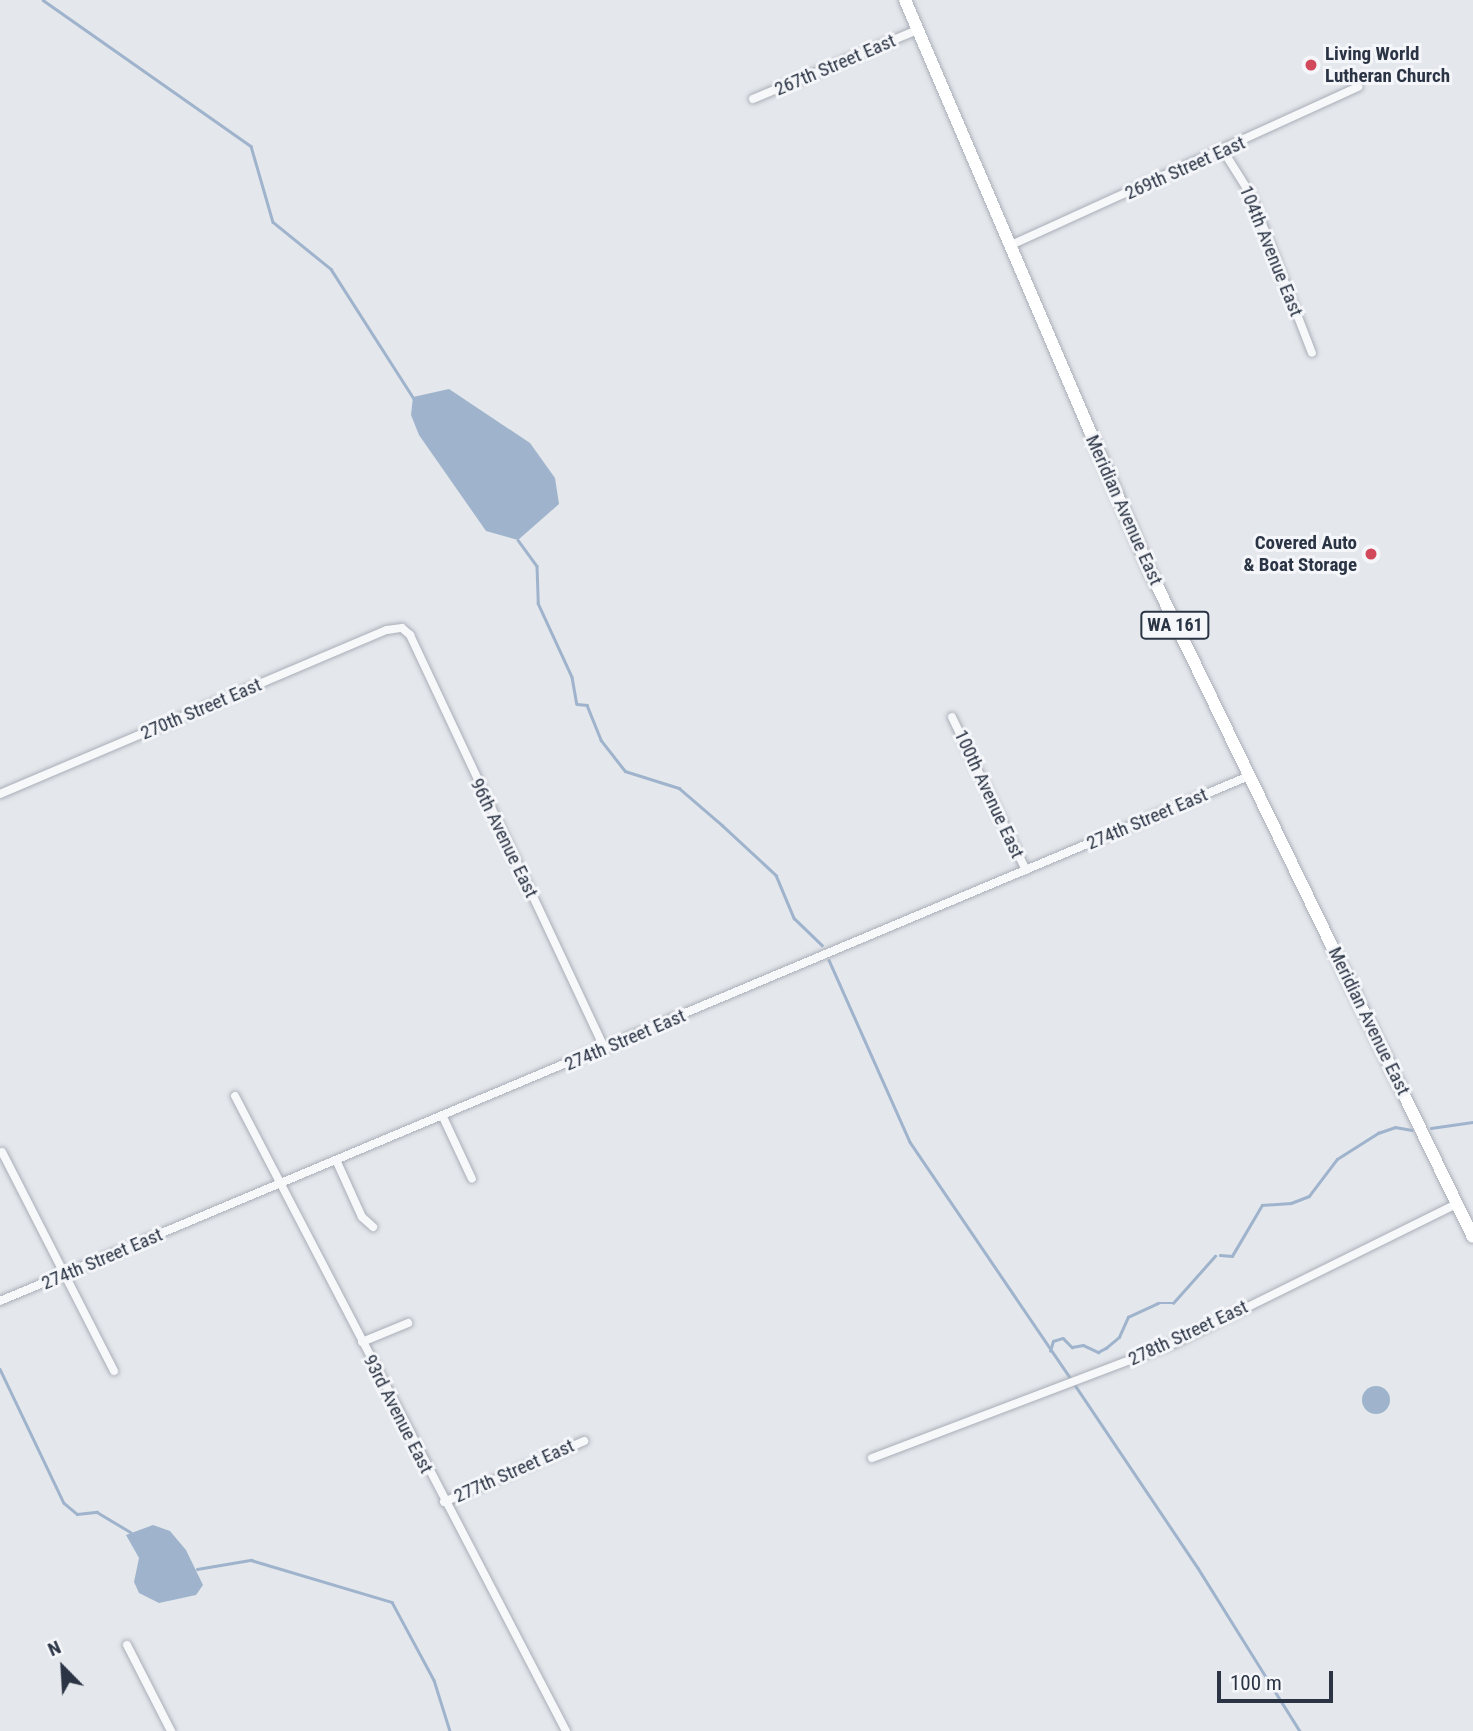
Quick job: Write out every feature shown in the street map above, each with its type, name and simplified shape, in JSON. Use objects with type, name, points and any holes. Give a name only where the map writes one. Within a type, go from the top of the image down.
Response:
[{"type":"main road","name":"Meridian Avenue East","points":[[905,0],[1128,523],[1473,1237]]},
{"type":"street","name":"267th Street East","points":[[752,99],[918,30]]},
{"type":"street","name":"269th Street East","points":[[1009,246],[1224,152],[1358,87]]},
{"type":"street","name":"104th Avenue East","points":[[1224,152],[1251,195],[1312,353]]},
{"type":"street","name":"270th Street East","points":[[0,794],[387,630],[402,628]]},
{"type":"street","name":"96th Avenue East","points":[[402,628],[410,635],[605,1049]]},
{"type":"street","name":"100th Avenue East","points":[[952,717],[1026,870]]},
{"type":"street","name":"274th Street East","points":[[0,1301],[66,1276],[1249,776]]},
{"type":"street","name":"93rd Avenue East","points":[[235,1096],[444,1502],[566,1731]]},
{"type":"street","points":[[443,1116],[472,1179]]},
{"type":"street","points":[[2,1152],[114,1371]]},
{"type":"street","points":[[337,1162],[362,1217],[373,1227]]},
{"type":"street","name":"278th Street East","points":[[872,1458],[1063,1383],[1175,1343],[1456,1204]]},
{"type":"street","points":[[362,1342],[408,1323]]},
{"type":"street","name":"277th Street East","points":[[444,1502],[584,1441]]},
{"type":"street","points":[[127,1645],[171,1731]]},
{"type":"water","points":[[449,389],[530,443],[555,478],[559,504],[518,540],[486,531],[419,435],[411,415],[413,397]]},
{"type":"water","points":[[1376,1386],[1386,1390],[1390,1400],[1386,1410],[1376,1414],[1366,1410],[1362,1400],[1366,1390]]},
{"type":"water","points":[[153,1525],[170,1531],[186,1550],[203,1585],[196,1595],[159,1603],[139,1593],[134,1582],[139,1558],[126,1535]]},
{"type":"waterway","points":[[43,0],[251,146],[273,222],[331,269],[414,399]]},
{"type":"waterway","points":[[518,540],[537,566],[538,603],[572,677],[577,704],[587,705],[601,740],[625,771],[679,788],[776,875],[794,918],[822,945]]},
{"type":"waterway","points":[[829,960],[910,1142],[1071,1379]]},
{"type":"waterway","points":[[1431,1128],[1473,1122]]},
{"type":"waterway","points":[[1220,1255],[1232,1256],[1262,1205],[1291,1203],[1309,1196],[1337,1159],[1378,1133],[1395,1127],[1412,1130]]},
{"type":"waterway","points":[[1050,1351],[1053,1341],[1063,1338],[1072,1347],[1083,1345],[1098,1352],[1106,1348],[1119,1337],[1128,1317],[1158,1303],[1173,1303],[1215,1256]]},
{"type":"waterway","points":[[0,1369],[64,1503],[77,1514],[97,1512],[130,1532]]},
{"type":"waterway","points":[[1075,1385],[1198,1568],[1300,1731]]},
{"type":"waterway","points":[[197,1569],[251,1560],[392,1602],[434,1680],[450,1731]]},
{"type":"place","name":"Living World Lutheran Church","points":[[1311,65]]},
{"type":"place","name":"Covered Auto & Boat Storage","points":[[1371,554]]}]
